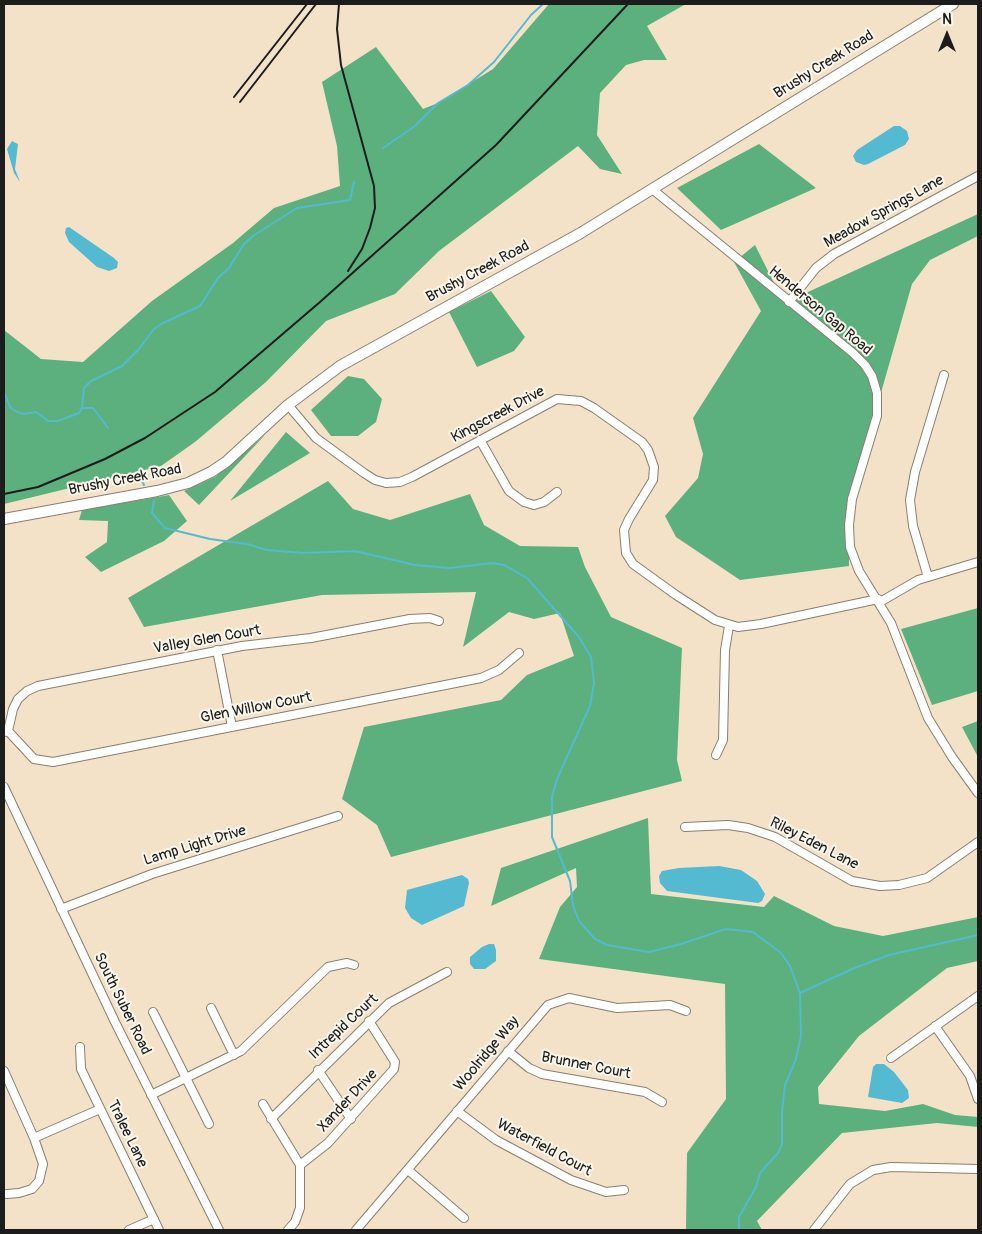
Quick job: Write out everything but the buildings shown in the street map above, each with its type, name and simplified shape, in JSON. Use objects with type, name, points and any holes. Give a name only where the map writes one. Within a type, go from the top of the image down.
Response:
[{"type":"main road","name":"Brushy Creek Road","points":[[4,519],[157,491],[196,480],[226,462],[288,405],[340,366],[539,256],[652,189],[953,4]]},
{"type":"street","name":"Meadow Springs Lane","points":[[789,302],[816,268],[834,254],[978,176]]},
{"type":"street","name":"Henderson Gap Road","points":[[652,189],[858,358],[868,370],[874,383],[877,401],[876,423],[852,499],[848,537],[855,564],[879,601],[898,639],[927,716],[947,750],[978,793]]},
{"type":"street","points":[[928,577],[913,526],[910,500],[915,472],[944,375]]},
{"type":"street","name":"Kingscreek Drive","points":[[288,405],[316,438],[370,476],[386,483],[400,482],[412,477],[544,404],[557,399],[568,398],[594,408],[642,442],[652,460],[653,480],[629,518],[624,530],[626,553],[633,564],[654,580],[700,611],[729,626],[746,627],[879,601],[904,587],[928,577],[978,562]]},
{"type":"street","points":[[480,440],[509,491],[524,502],[534,505],[544,502],[557,492]]},
{"type":"street","name":"Valley Glen Court","points":[[6,731],[15,704],[22,695],[32,688],[217,650],[311,638],[410,619],[430,618],[439,621]]},
{"type":"street","points":[[716,755],[724,740],[725,650],[729,626]]},
{"type":"street","points":[[217,650],[232,727]]},
{"type":"street","name":"Glen Willow Court","points":[[6,731],[29,756],[46,763],[481,678],[499,670],[519,653]]},
{"type":"street","name":"South Suber Road","points":[[4,788],[151,1095],[219,1230]]},
{"type":"street","name":"Lamp Light Drive","points":[[61,909],[152,874],[338,816]]},
{"type":"street","name":"Riley Eden Lane","points":[[685,827],[728,825],[748,828],[775,837],[852,880],[880,886],[899,885],[927,878],[978,842]]},
{"type":"street","points":[[151,1095],[246,1047],[323,970],[334,964],[347,963],[354,965]]},
{"type":"street","name":"Intrepid Court","points":[[271,1119],[318,1070],[389,1003],[448,972]]},
{"type":"street","points":[[891,1058],[978,996]]},
{"type":"street","name":"Woolridge Way","points":[[361,1228],[457,1111],[552,1002],[564,998],[575,998],[618,1008],[670,1005],[686,1011]]},
{"type":"street","points":[[211,1008],[234,1054]]},
{"type":"street","points":[[153,1012],[209,1124]]},
{"type":"street","name":"Xander Drive","points":[[300,1165],[328,1143],[393,1072],[395,1066],[392,1057],[370,1021]]},
{"type":"street","points":[[935,1026],[970,1076],[978,1099]]},
{"type":"street","name":"Tralee Lane","points":[[80,1046],[81,1069],[159,1230]]},
{"type":"street","name":"Brunner Court","points":[[508,1051],[529,1068],[542,1074],[645,1092],[662,1102]]},
{"type":"street","points":[[318,1070],[351,1119]]},
{"type":"street","points":[[4,1071],[34,1138],[43,1164],[39,1181],[26,1192],[7,1194]]},
{"type":"street","points":[[263,1104],[300,1165],[300,1208],[295,1222],[288,1230]]},
{"type":"street","points":[[34,1138],[100,1109]]},
{"type":"street","name":"Waterfield Court","points":[[457,1111],[496,1140],[571,1180],[606,1192],[624,1190]]},
{"type":"street","points":[[814,1230],[850,1184],[873,1170],[891,1167],[978,1169]]},
{"type":"street","points":[[408,1170],[464,1218]]},
{"type":"street","points":[[129,1230],[154,1219]]},
{"type":"green space","points":[[549,4],[686,4],[647,26],[667,60],[644,60],[626,65],[600,93],[597,135],[622,174],[600,169],[578,146],[439,251],[395,294],[326,321],[266,382],[195,442],[161,466],[4,504],[4,330],[41,359],[83,362],[152,301],[233,243],[274,208],[340,186],[337,146],[322,82],[376,47],[423,109],[438,103],[493,69]]},
{"type":"green space","points":[[759,144],[816,188],[721,230],[677,188]]},
{"type":"green space","points":[[978,214],[978,236],[930,260],[912,284],[849,505],[849,566],[740,580],[676,537],[665,516],[698,478],[703,454],[693,418],[761,311],[734,262],[755,245],[784,303]]},
{"type":"green space","points":[[491,291],[525,337],[514,351],[477,367],[449,312]]},
{"type":"green space","points":[[348,376],[364,379],[382,399],[376,422],[358,436],[331,436],[311,410]]},
{"type":"green space","points":[[286,432],[310,453],[230,501]]},
{"type":"green space","points":[[265,435],[199,505],[184,491],[215,477]]},
{"type":"green space","points":[[328,481],[353,509],[390,520],[470,494],[484,525],[520,546],[578,547],[585,567],[611,617],[682,648],[677,760],[682,781],[391,857],[377,825],[342,799],[364,727],[501,700],[527,675],[574,656],[560,613],[534,619],[509,612],[463,647],[476,592],[322,595],[144,627],[128,598]]},
{"type":"green space","points":[[169,495],[187,521],[164,541],[101,572],[85,557],[107,542],[108,521],[79,520],[82,510]]},
{"type":"green space","points":[[978,608],[978,691],[932,705],[901,629]]},
{"type":"green space","points":[[978,721],[978,757],[962,727]]},
{"type":"green space","points":[[648,818],[651,894],[764,907],[774,896],[834,926],[883,936],[978,917],[978,961],[947,968],[859,1036],[818,1087],[819,1104],[885,1111],[923,1104],[955,1115],[978,1117],[978,1127],[937,1123],[842,1133],[757,1221],[762,1230],[686,1230],[687,1153],[726,1099],[725,984],[539,959],[560,907],[577,887],[576,868],[491,906],[501,868]]},
{"type":"water","points":[[894,126],[900,126],[907,131],[909,139],[905,145],[868,164],[864,165],[856,162],[853,156],[857,150]]},
{"type":"water","points":[[12,141],[18,144],[15,169],[20,182],[14,173],[7,149]]},
{"type":"water","points":[[69,227],[114,258],[118,262],[117,268],[109,271],[97,267],[69,242],[65,233],[66,228]]},
{"type":"water","points":[[719,866],[741,870],[757,881],[765,894],[762,901],[758,903],[667,891],[660,883],[659,876],[662,871],[679,868]]},
{"type":"water","points":[[462,875],[468,879],[469,883],[464,906],[422,925],[411,918],[405,908],[407,890]]},
{"type":"water","points":[[489,944],[494,944],[496,961],[485,969],[474,969],[470,964],[470,957]]},
{"type":"water","points":[[876,1064],[884,1064],[894,1072],[908,1090],[909,1098],[902,1103],[868,1097],[873,1067]]},
{"type":"waterway","points":[[383,148],[415,126],[438,103],[468,85],[494,62],[531,15],[543,4]]},
{"type":"waterway","points":[[4,392],[10,407],[17,412],[24,414],[36,412],[48,421],[58,421],[79,413],[82,408],[84,388],[91,381],[122,366],[139,349],[154,329],[200,306],[218,278],[229,268],[244,244],[253,236],[297,208],[350,200],[354,182]]},
{"type":"waterway","points":[[82,408],[93,408],[108,428]]},
{"type":"waterway","points":[[138,473],[144,485]]},
{"type":"waterway","points":[[154,501],[152,513],[165,528],[210,539],[247,544],[267,550],[303,553],[355,551],[415,565],[450,568],[492,563],[504,565],[527,578],[579,637],[591,657],[594,683],[590,706],[557,779],[552,797],[552,837],[570,881],[573,905],[579,921],[595,939],[607,945],[649,952],[726,929],[753,932],[781,953],[790,966],[800,993],[801,1035],[796,1059],[785,1085],[782,1112],[782,1144],[778,1153],[760,1173],[756,1187],[739,1217],[739,1230]]},
{"type":"waterway","points":[[800,993],[852,969],[889,955],[978,935]]},
{"type":"railway","points":[[234,97],[307,4]]},
{"type":"railway","points":[[240,102],[316,4]]},
{"type":"railway","points":[[339,4],[337,29],[341,65],[374,186],[375,208],[362,249],[348,271]]},
{"type":"railway","points":[[4,494],[38,487],[105,459],[145,438],[215,392],[320,302],[496,145],[628,4]]}]
